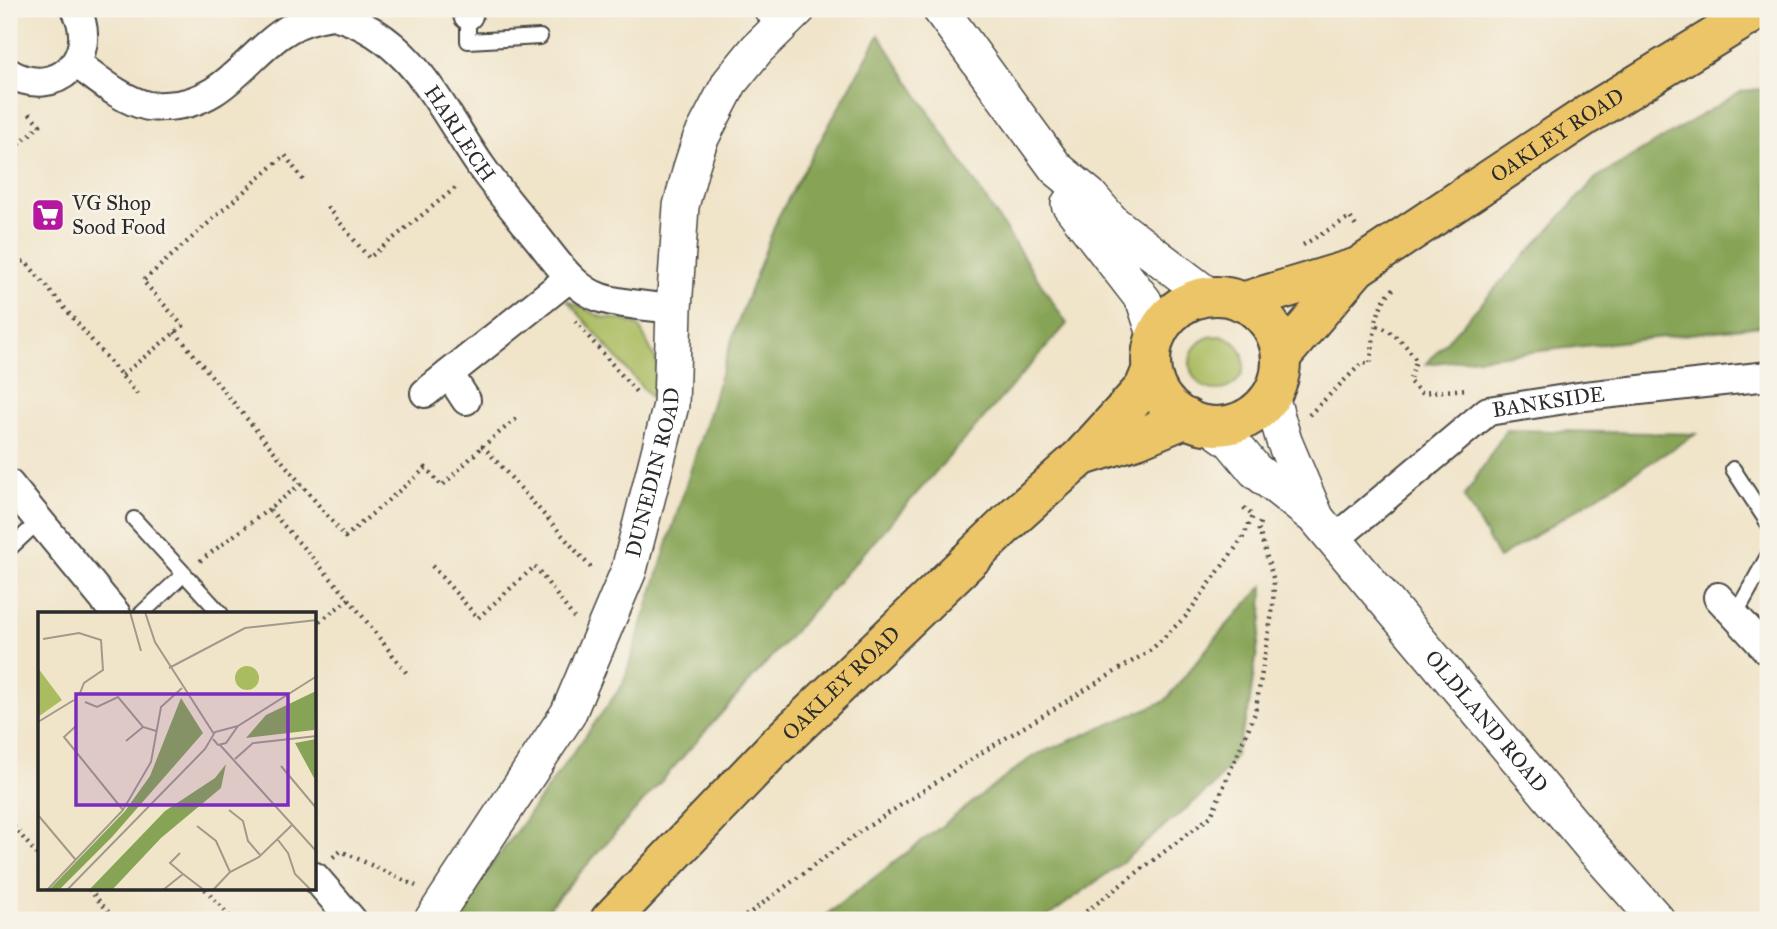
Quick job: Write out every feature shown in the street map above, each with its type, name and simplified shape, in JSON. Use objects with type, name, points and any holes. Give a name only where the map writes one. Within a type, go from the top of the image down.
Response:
[{"type":"main road","name":"OAKLEY ROAD","points":[[1280,357],[1358,267],[1587,115],[1760,9]]},
{"type":"main road","name":"OAKLEY ROAD","points":[[610,920],[774,748],[1016,515],[1081,457],[1144,388],[1160,327],[1169,315],[1188,302],[1226,299],[1358,267]]},
{"type":"main road","points":[[1226,299],[1253,307],[1266,319],[1277,339],[1280,357],[1277,384],[1271,396]]},
{"type":"main road","points":[[1154,354],[1159,393],[1173,410],[1197,421]]},
{"type":"main road","name":"OAKLEY ROAD","points":[[1081,457],[1197,421],[1216,426],[1238,422],[1258,411],[1271,396]]},
{"type":"street","points":[[14,76],[35,83],[51,81],[65,74],[76,62],[85,35],[76,9]]},
{"type":"street","points":[[940,9],[1056,168],[1090,195],[1113,223],[1226,299]]},
{"type":"street","name":"HARLECH","points":[[76,62],[120,94],[149,106],[179,106],[206,97],[288,30],[305,21],[336,12],[376,32],[398,49],[416,70],[560,285],[599,298],[674,309]]},
{"type":"street","name":"DUNEDIN ROAD","points":[[439,910],[568,714],[629,570],[671,405],[681,206],[700,140],[730,82],[778,16]]},
{"type":"street","points":[[1056,168],[1067,201],[1144,301],[1154,354]]},
{"type":"street","points":[[425,393],[560,285]]},
{"type":"street","points":[[449,374],[466,400]]},
{"type":"street","name":"BANKSIDE","points":[[1325,530],[1488,411],[1585,396],[1768,376]]},
{"type":"street","name":"OLDLAND ROAD","points":[[1271,396],[1284,441],[1325,530]]},
{"type":"street","name":"OLDLAND ROAD","points":[[1197,421],[1231,441],[1255,470],[1325,530],[1591,846],[1657,920]]},
{"type":"street","points":[[9,484],[114,612]]},
{"type":"street","points":[[1727,606],[1768,651]]},
{"type":"street","points":[[319,871],[352,920]]},
{"type":"lane","points":[[468,12],[468,41],[540,37]]},
{"type":"lane","points":[[1733,469],[1768,523]]},
{"type":"lane","points":[[134,519],[219,612]]},
{"type":"lane","points":[[9,549],[39,520]]},
{"type":"lane","points":[[1727,606],[1768,556]]},
{"type":"lane","points":[[143,612],[184,574]]},
{"type":"path","points":[[9,154],[40,125],[16,98],[14,76]]},
{"type":"path","points":[[122,375],[183,326],[143,281],[285,155],[305,183]]},
{"type":"path","points":[[327,207],[369,258],[481,167]]},
{"type":"path","points":[[1298,248],[1350,217]]},
{"type":"path","points":[[9,265],[25,261],[137,394]]},
{"type":"path","points":[[560,285],[646,403],[667,420]]},
{"type":"path","points":[[1308,416],[1362,363],[1370,364],[1380,305],[1392,289]]},
{"type":"path","points":[[1377,326],[1384,327],[1412,353],[1416,362],[1409,381],[1421,393],[1478,388]]},
{"type":"path","points":[[175,332],[345,537],[426,468],[442,486],[483,446],[516,419]]},
{"type":"path","points":[[483,446],[601,579]]},
{"type":"path","points":[[184,574],[301,484]]},
{"type":"path","points":[[740,920],[872,824],[981,753],[1151,650],[1186,616],[1242,539],[1253,516],[1239,503]]},
{"type":"path","points":[[269,509],[349,599],[409,676]]},
{"type":"path","points":[[1075,920],[1211,816],[1255,713],[1273,607],[1274,581],[1258,527],[1261,521]]},
{"type":"path","points":[[432,566],[478,618],[535,566],[596,646]]},
{"type":"path","points":[[317,623],[349,599]]},
{"type":"path","points":[[9,821],[38,856]]},
{"type":"path","points":[[319,871],[341,851],[439,910]]},
{"type":"path","points":[[90,890],[115,920]]},
{"type":"path","points":[[206,890],[233,920]]},
{"type":"green space","points":[[879,35],[1067,324],[538,920],[452,920],[623,684],[735,330],[778,217]]},
{"type":"green space","points":[[1768,88],[1768,325],[1426,364],[1596,178],[1742,91]]},
{"type":"green space","points":[[567,300],[601,317],[623,320],[639,326],[657,362],[652,399]]},
{"type":"green space","points":[[1217,336],[1236,344],[1244,363],[1236,382],[1217,390],[1198,382],[1190,363],[1198,344]]},
{"type":"green space","points":[[1506,430],[1696,434],[1499,558],[1464,497]]},
{"type":"green space","points":[[1263,586],[1262,618],[1248,713],[1234,758],[1214,785],[1119,865],[1043,920],[819,920],[1033,756],[1165,701],[1218,635]]},
{"type":"place","name":"VG Shop Sood Food","points":[[48,215]]}]
